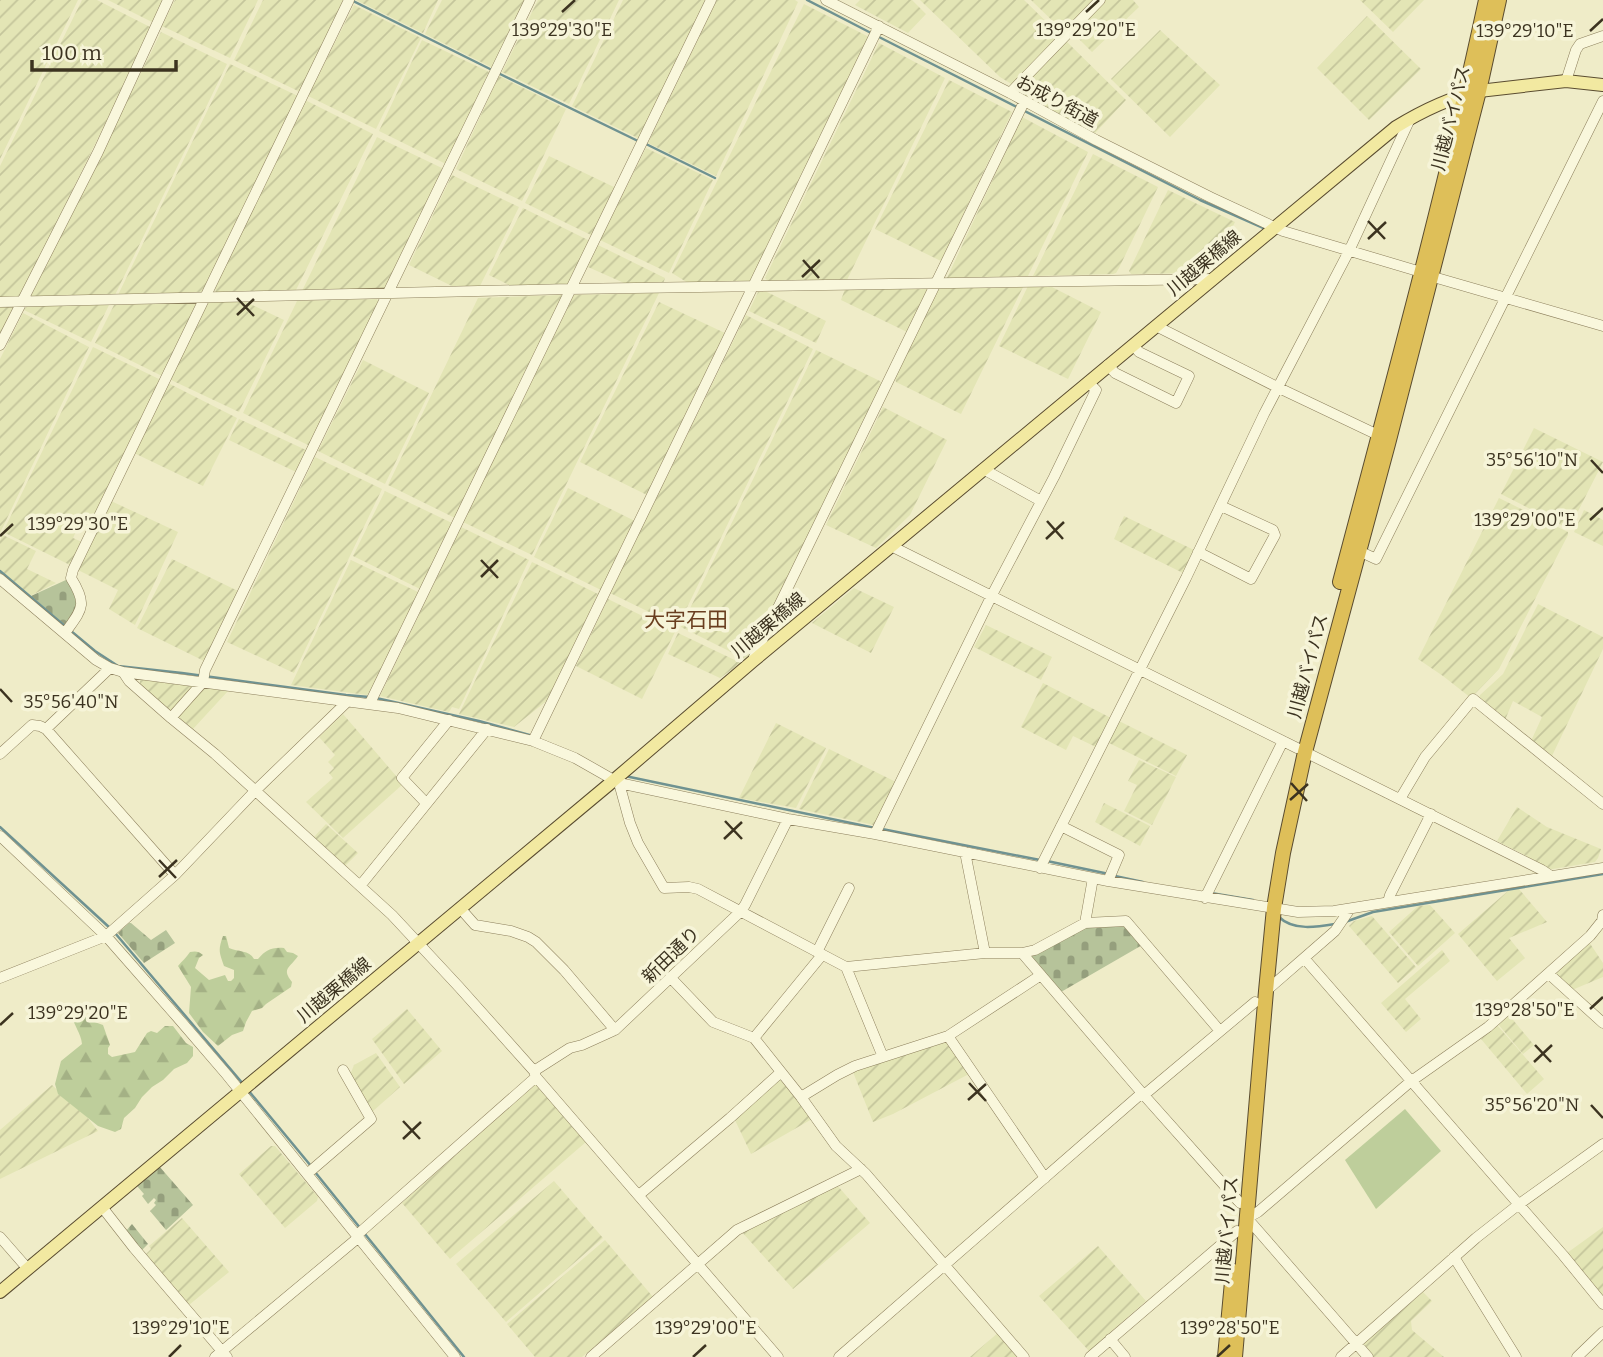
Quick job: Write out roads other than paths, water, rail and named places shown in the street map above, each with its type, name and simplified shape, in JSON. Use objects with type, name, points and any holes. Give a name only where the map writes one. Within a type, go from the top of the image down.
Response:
[{"type":"highway","name":"川越バイパス","points":[[1301,750],[1359,551],[1425,274],[1496,0]]},
{"type":"highway","name":"川越バイパス","points":[[1225,1357],[1270,907],[1283,853],[1301,750],[1378,435],[1425,274]]},
{"type":"highway","name":"川越バイパス","points":[[1235,1357],[1261,996]]},
{"type":"main road","name":"川越栗橋線","points":[[0,1292],[460,908],[616,782],[752,661],[1382,139],[1410,118],[1431,107],[1472,92],[1566,81],[1603,85]]},
{"type":"street","points":[[0,345],[98,152],[168,0]]},
{"type":"street","points":[[65,633],[81,610],[82,604],[79,590],[71,578],[73,570],[349,0]]},
{"type":"street","points":[[171,718],[203,682],[205,670],[530,0]]},
{"type":"street","points":[[370,703],[711,0]]},
{"type":"street","name":"お成り街道","points":[[826,0],[1010,93],[1096,140],[1283,231],[1603,326]]},
{"type":"street","points":[[1010,93],[1100,0]]},
{"type":"street","points":[[533,741],[879,26]]},
{"type":"street","points":[[1566,81],[1580,44],[1603,36]]},
{"type":"street","points":[[1359,551],[1376,559],[1603,100]]},
{"type":"street","points":[[752,661],[1024,102]]},
{"type":"street","points":[[1040,868],[1221,506],[1264,414],[1349,251],[1410,118]]},
{"type":"street","points":[[0,302],[570,289],[1213,279]]},
{"type":"street","points":[[1156,326],[1378,435]]},
{"type":"street","points":[[1108,365],[1115,373],[1176,403],[1189,376],[1139,352],[1133,345]]},
{"type":"street","points":[[875,834],[1096,390],[1088,382]]},
{"type":"street","points":[[983,469],[1041,501]]},
{"type":"street","points":[[1198,552],[1251,579],[1275,536],[1273,530],[1221,506]]},
{"type":"street","points":[[891,545],[1551,876]]},
{"type":"street","points":[[0,579],[96,660],[123,672],[398,708],[533,741],[575,758],[616,782],[788,819],[1108,881],[1314,913],[1603,868]]},
{"type":"street","points":[[46,729],[110,668]]},
{"type":"street","points":[[123,672],[129,681],[256,791],[419,943],[778,1357]]},
{"type":"street","points":[[1400,799],[1425,757],[1473,699],[1603,804]]},
{"type":"street","points":[[0,978],[106,936],[175,875],[347,702]]},
{"type":"street","points":[[426,803],[402,778],[449,720]]},
{"type":"street","points":[[0,754],[32,725],[46,729],[175,875]]},
{"type":"street","points":[[360,887],[487,729]]},
{"type":"street","points":[[1205,898],[1283,741]]},
{"type":"street","points":[[616,782],[638,843],[664,888],[698,889],[846,967],[985,953],[1023,953],[1035,950],[1085,923],[1126,921],[1220,1031]]},
{"type":"street","points":[[1388,902],[1431,814]]},
{"type":"street","name":"新田通り","points":[[221,1355],[358,1236],[535,1074],[570,1048],[615,1030],[740,912],[788,819]]},
{"type":"street","points":[[1062,826],[1119,855],[1108,881]]},
{"type":"street","points":[[0,836],[106,936],[241,1092],[455,1357]]},
{"type":"street","points":[[965,852],[985,953]]},
{"type":"street","points":[[1085,923],[1093,878]]},
{"type":"street","points":[[754,1038],[819,953],[849,888]]},
{"type":"street","points":[[460,908],[475,925],[511,931],[536,942],[564,970],[615,1030]]},
{"type":"street","points":[[839,1357],[1143,1094],[1261,996],[1335,931],[1350,909]]},
{"type":"street","points":[[1368,1357],[1247,1218],[1279,1195],[1410,1082],[1488,1027],[1590,936],[1602,921],[1603,915]]},
{"type":"street","points":[[1023,953],[1240,1203]]},
{"type":"street","points":[[1304,958],[1603,1304]]},
{"type":"street","points":[[846,967],[883,1057]]},
{"type":"street","points":[[1549,974],[1603,1023]]},
{"type":"street","points":[[801,1097],[855,1066],[948,1036],[1041,975]]},
{"type":"street","points":[[670,977],[713,1022],[754,1038],[836,1146],[861,1169],[1024,1357]]},
{"type":"street","points":[[948,1036],[1045,1178]]},
{"type":"street","points":[[307,1174],[371,1119],[343,1070]]},
{"type":"street","points":[[639,1195],[780,1073]]},
{"type":"street","points":[[1340,1357],[1454,1257],[1518,1205],[1603,1143]]},
{"type":"street","points":[[591,1357],[737,1230],[861,1169]]},
{"type":"street","points":[[102,1207],[221,1355]]},
{"type":"street","points":[[1090,1357],[1237,1231]]},
{"type":"street","points":[[0,1237],[28,1269]]},
{"type":"street","points":[[1454,1257],[1516,1357]]},
{"type":"street","points":[[1577,1357],[1603,1332]]},
{"type":"street","points":[[1110,1339],[1125,1357]]},
{"type":"waterway","points":[[351,0],[492,70]]},
{"type":"waterway","points":[[807,0],[873,34]]},
{"type":"waterway","points":[[879,37],[1200,200],[1268,230]]},
{"type":"waterway","points":[[498,73],[640,142]]},
{"type":"waterway","points":[[646,144],[715,178]]},
{"type":"waterway","points":[[0,571],[66,627]]},
{"type":"waterway","points":[[71,631],[118,666],[369,697]]},
{"type":"waterway","points":[[376,698],[533,736]]},
{"type":"waterway","points":[[625,776],[875,828]]},
{"type":"waterway","points":[[0,827],[110,928]]},
{"type":"waterway","points":[[882,829],[1040,860]]},
{"type":"waterway","points":[[1047,861],[1109,874]]},
{"type":"waterway","points":[[1345,922],[1373,912],[1603,874]]},
{"type":"waterway","points":[[1115,876],[1143,882]]},
{"type":"waterway","points":[[1211,893],[1253,900]]},
{"type":"waterway","points":[[1279,917],[1298,926],[1335,924]]},
{"type":"waterway","points":[[115,933],[244,1085]]},
{"type":"waterway","points":[[248,1090],[311,1166]]},
{"type":"waterway","points":[[315,1172],[464,1357]]},
{"type":"district","name":"大字石田","points":[[686,620]]}]
